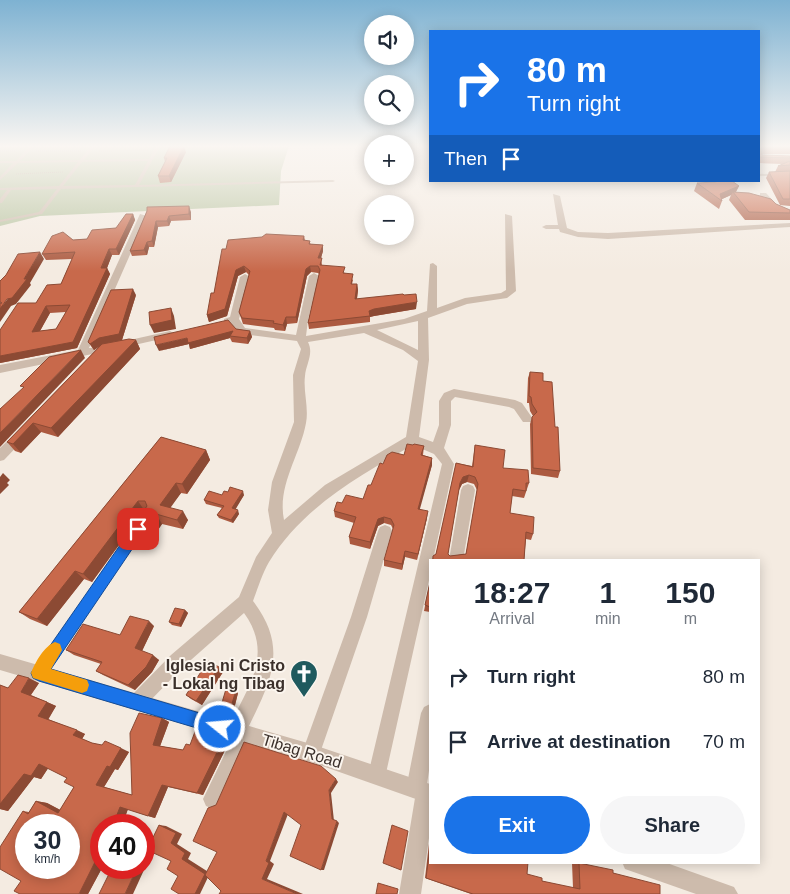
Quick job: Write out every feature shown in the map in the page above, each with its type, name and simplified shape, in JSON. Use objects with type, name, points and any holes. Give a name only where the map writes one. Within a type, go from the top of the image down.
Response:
[{"type":"street","points":[[763,195],[775,208],[790,216]]},
{"type":"street","points":[[556,196],[562,227],[566,232],[608,236],[790,225]]},
{"type":"street","points":[[82,353],[143,216]]},
{"type":"street","points":[[245,277],[234,319],[238,328],[242,331],[301,338],[323,337],[367,330],[428,314],[465,301],[509,294],[511,291],[508,216]]},
{"type":"street","points":[[546,227],[562,227]]},
{"type":"street","points":[[412,440],[424,360],[433,266]]},
{"type":"street","points":[[280,536],[275,510],[279,482],[300,422],[299,375],[306,349],[301,338],[305,307],[314,276]]},
{"type":"street","points":[[214,326],[234,319]]},
{"type":"street","points":[[367,330],[407,348],[424,360]]},
{"type":"street","points":[[0,369],[103,350],[186,331]]},
{"type":"street","points":[[90,364],[103,350]]},
{"type":"street","points":[[437,448],[444,425],[445,401],[448,396],[454,393],[511,403],[518,406],[527,419]]},
{"type":"street","points":[[0,456],[28,428]]},
{"type":"street","points":[[137,702],[177,662],[245,602],[264,557],[280,536],[312,501],[345,477],[412,440],[437,448],[446,456],[448,464],[377,775]]},
{"type":"street","points":[[456,559],[468,490]]},
{"type":"street","points":[[311,753],[359,617],[384,531]]},
{"type":"street","points":[[213,799],[264,671],[267,648],[261,626],[245,602]]},
{"type":"street","name":"Tibag Road","points":[[0,662],[311,753],[424,792]]},
{"type":"street","points":[[410,894],[424,792],[429,726]]},
{"type":"street","points":[[638,864],[726,894]]},
{"type":"lane","points":[[0,189],[42,188]]},
{"type":"lane","points":[[0,221],[40,213],[59,188]]},
{"type":"lane","points":[[0,202],[10,189]]},
{"type":"lane","points":[[39,673],[148,514]]},
{"type":"green space","points":[[0,188],[280,188],[279,205],[40,216],[0,226]]},
{"type":"building","points":[[704,188],[735,188],[720,194],[722,201]]},
{"type":"building","points":[[777,188],[790,188],[790,199],[783,199]]},
{"type":"building","points":[[733,192],[749,193],[771,199],[776,204],[790,210],[790,213],[749,212]]},
{"type":"building","points":[[189,206],[189,214],[169,216],[167,221],[156,221],[152,241],[147,242],[144,250],[130,251],[147,207]]},
{"type":"building","points":[[126,214],[133,214],[116,249],[109,249],[101,268],[107,268],[73,342],[0,356],[0,330],[18,303],[36,303],[47,285],[61,284],[75,252],[42,254],[52,236],[63,232],[73,240],[87,239],[92,230],[116,228]],"holes":[[[70,305],[56,329],[32,332],[46,306]]]},
{"type":"building","points":[[266,234],[304,236],[303,240],[310,241],[309,244],[323,245],[318,258],[322,258],[320,265],[345,267],[343,273],[353,274],[351,284],[357,284],[355,299],[416,294],[417,302],[374,309],[369,311],[370,316],[308,323],[320,270],[318,266],[310,266],[306,269],[296,317],[286,317],[283,325],[273,323],[274,321],[242,318],[239,312],[250,271],[244,266],[236,270],[225,309],[207,315],[211,293],[214,293],[222,249],[226,249],[228,240],[262,237]]},
{"type":"building","points":[[40,252],[24,279],[27,279],[12,298],[7,299],[0,309],[0,303],[2,303],[0,302],[0,281],[6,275],[18,254]]},
{"type":"building","points":[[133,289],[119,334],[99,338],[90,344],[88,342],[111,290]]},
{"type":"building","points":[[171,308],[172,320],[150,325],[149,312]]},
{"type":"building","points":[[228,320],[236,329],[250,331],[247,338],[230,336],[233,331],[188,343],[187,338],[156,345],[154,337]]},
{"type":"building","points":[[129,339],[136,340],[51,428],[33,423],[13,444],[7,442],[102,344]]},
{"type":"building","points":[[81,350],[0,433],[0,409],[24,387],[20,386],[49,357]]},
{"type":"building","points":[[530,372],[543,373],[543,381],[552,382],[555,427],[558,427],[560,471],[533,468],[532,417],[537,412],[529,396]]},
{"type":"building","points":[[161,437],[206,450],[182,484],[176,483],[160,505],[183,511],[177,520],[156,514],[145,531],[132,527],[147,506],[145,501],[138,501],[83,574],[75,571],[37,619],[19,612]]},
{"type":"building","points":[[407,444],[424,446],[421,455],[432,458],[418,509],[428,511],[418,554],[405,551],[402,564],[384,560],[394,525],[391,519],[384,517],[378,519],[370,542],[349,537],[356,517],[334,511],[337,502],[342,503],[346,495],[363,499],[380,463],[383,464],[387,455],[392,452],[404,455]]},
{"type":"building","points":[[475,445],[505,450],[503,468],[528,470],[529,483],[526,483],[526,491],[513,489],[510,513],[534,517],[533,534],[526,532],[524,559],[433,559],[433,556],[436,554],[456,463],[473,467]],"holes":[[[469,475],[475,477],[478,484],[466,554],[450,556],[448,554],[460,483],[463,477]]]},
{"type":"building","points":[[230,487],[243,491],[232,508],[238,510],[231,520],[217,515],[224,506],[204,500],[209,491],[222,495],[224,491],[228,492]]},
{"type":"building","points":[[429,587],[429,607],[425,605]]},
{"type":"building","points":[[175,608],[185,610],[179,624],[169,622]]},
{"type":"building","points":[[130,616],[149,621],[135,648],[153,655],[146,667],[128,685],[96,671],[102,662],[66,650],[83,624],[120,635]]},
{"type":"building","points":[[208,661],[219,667],[196,701],[186,695]]},
{"type":"building","points":[[18,675],[29,678],[21,692],[47,702],[38,716],[77,730],[73,735],[92,743],[102,745],[105,741],[121,748],[110,767],[107,766],[96,785],[132,795],[130,733],[139,713],[162,718],[153,745],[183,750],[186,744],[190,745],[196,729],[225,736],[197,793],[162,785],[149,814],[142,814],[120,807],[117,814],[90,814],[90,872],[79,894],[20,894],[14,891],[21,881],[18,879],[80,879],[80,814],[28,814],[36,801],[58,813],[74,787],[64,782],[67,778],[39,764],[31,776],[24,774],[0,804],[0,685],[8,688]]},
{"type":"building","points":[[226,689],[236,690],[231,707],[221,706]]},
{"type":"building","points":[[244,742],[321,766],[336,779],[329,790],[332,819],[337,821],[321,870],[290,856],[301,825],[284,812],[266,861],[269,863],[262,879],[297,894],[219,894],[221,891],[205,875],[217,852],[193,841],[208,808],[216,805]]},
{"type":"building","points":[[15,824],[15,878],[0,869],[0,847]]},
{"type":"building","points":[[159,825],[176,833],[171,843],[185,853],[182,859],[205,874],[195,894],[179,894],[171,889],[178,876],[167,869],[171,861],[155,854],[155,833]]},
{"type":"building","points":[[392,825],[408,831],[401,870],[383,863]]},
{"type":"building","points":[[429,854],[429,864],[528,864],[527,874],[542,878],[542,881],[580,889],[579,864],[584,864],[613,870],[613,873],[660,885],[660,894],[473,894],[426,878]]},
{"type":"building","points":[[106,879],[132,879],[125,894],[99,894]]},
{"type":"building","points":[[378,883],[398,889],[397,894],[376,894]]},
{"type":"slow traffic","points":[[55,650],[39,673],[82,685]]},
{"type":"place","name":"Iglesia ni Cristo - Lokal ng Tibag","points":[[304,698]]},
{"type":"route","points":[[138,529],[39,673],[220,727]]}]
